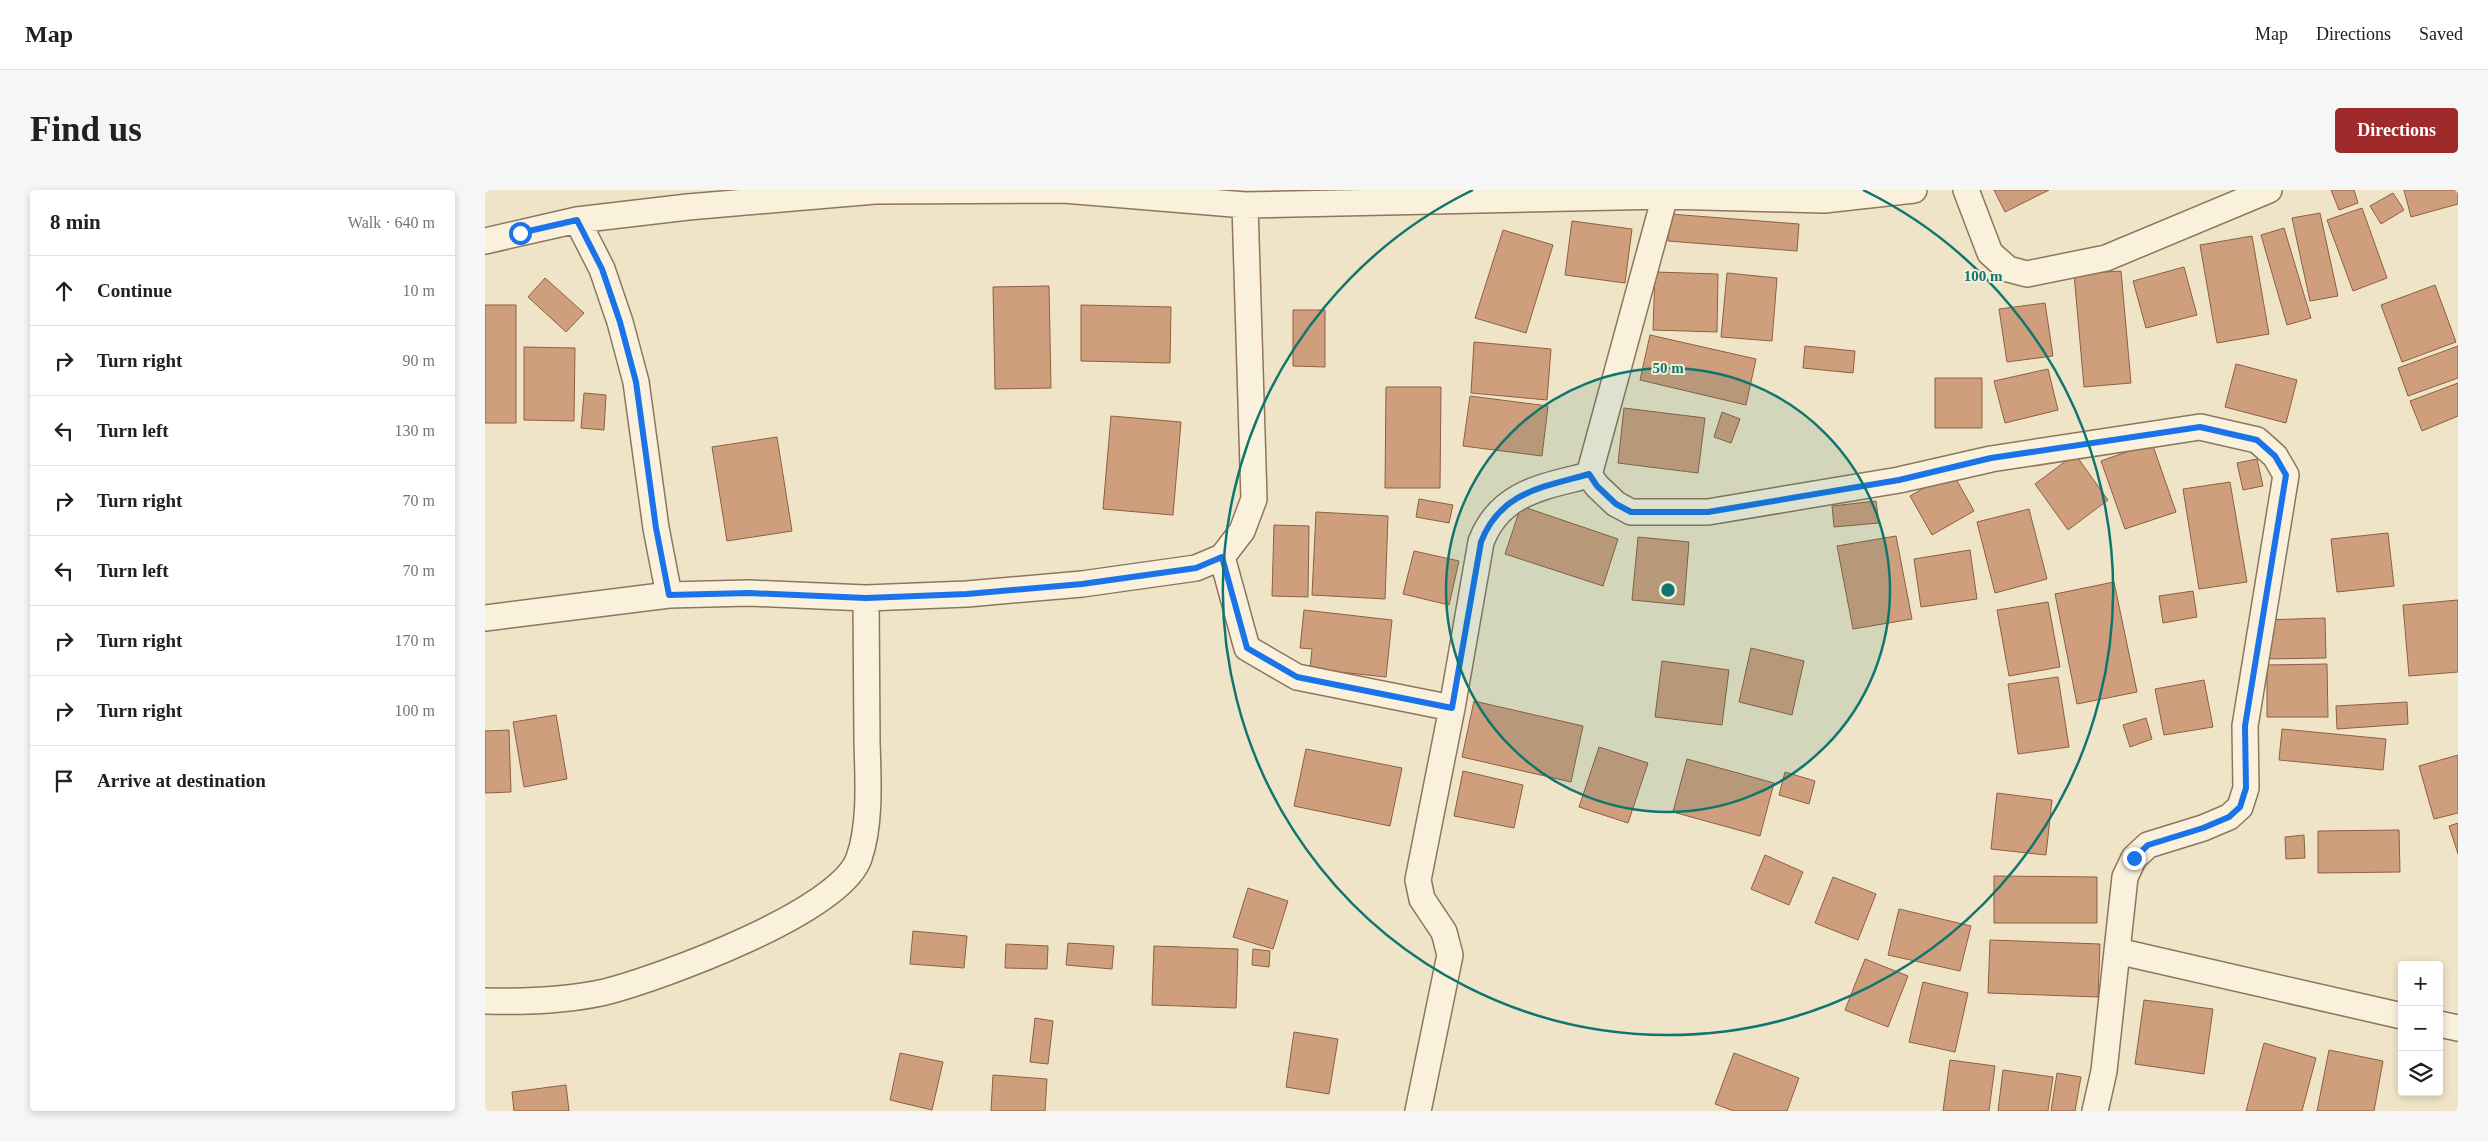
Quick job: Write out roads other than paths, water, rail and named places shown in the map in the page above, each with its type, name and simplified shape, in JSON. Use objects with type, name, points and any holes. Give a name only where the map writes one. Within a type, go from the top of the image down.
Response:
[{"type":"street","points":[[485,241],[577,220],[688,207],[875,191],[1064,190],[1245,205],[1321,197],[1653,194],[1824,200],[1914,190]]},
{"type":"street","points":[[1966,190],[1990,253],[2008,269],[2027,274],[2106,258],[2269,190]]},
{"type":"street","points":[[1653,194],[1589,474],[1597,486],[1616,504],[1631,512],[1708,512],[1899,480],[1991,458],[2200,427],[2257,440],[2275,456],[2286,475],[2245,726],[2246,788],[2240,807],[2229,817],[2203,828],[2148,845],[2134,858],[2125,877],[2104,1071],[2095,1111]]},
{"type":"street","points":[[485,618],[669,595],[749,593],[866,598],[967,594],[1082,584],[1196,568],[1222,557],[1242,531],[1254,499],[1245,205]]},
{"type":"street","points":[[577,220],[602,269],[620,322],[636,382],[656,528],[669,595]]},
{"type":"street","points":[[1418,1111],[1450,955],[1444,932],[1422,899],[1418,880],[1452,708],[1481,542],[1487,526],[1511,500],[1535,489],[1589,474]]},
{"type":"street","points":[[1222,557],[1247,648],[1297,677],[1452,708]]},
{"type":"street","points":[[485,1001],[537,1002],[605,992],[684,965],[754,937],[831,893],[851,872],[859,859],[868,794],[866,598]]},
{"type":"street","points":[[2117,951],[2398,1015]]},
{"type":"street","points":[[2443,1025],[2458,1028]]}]
